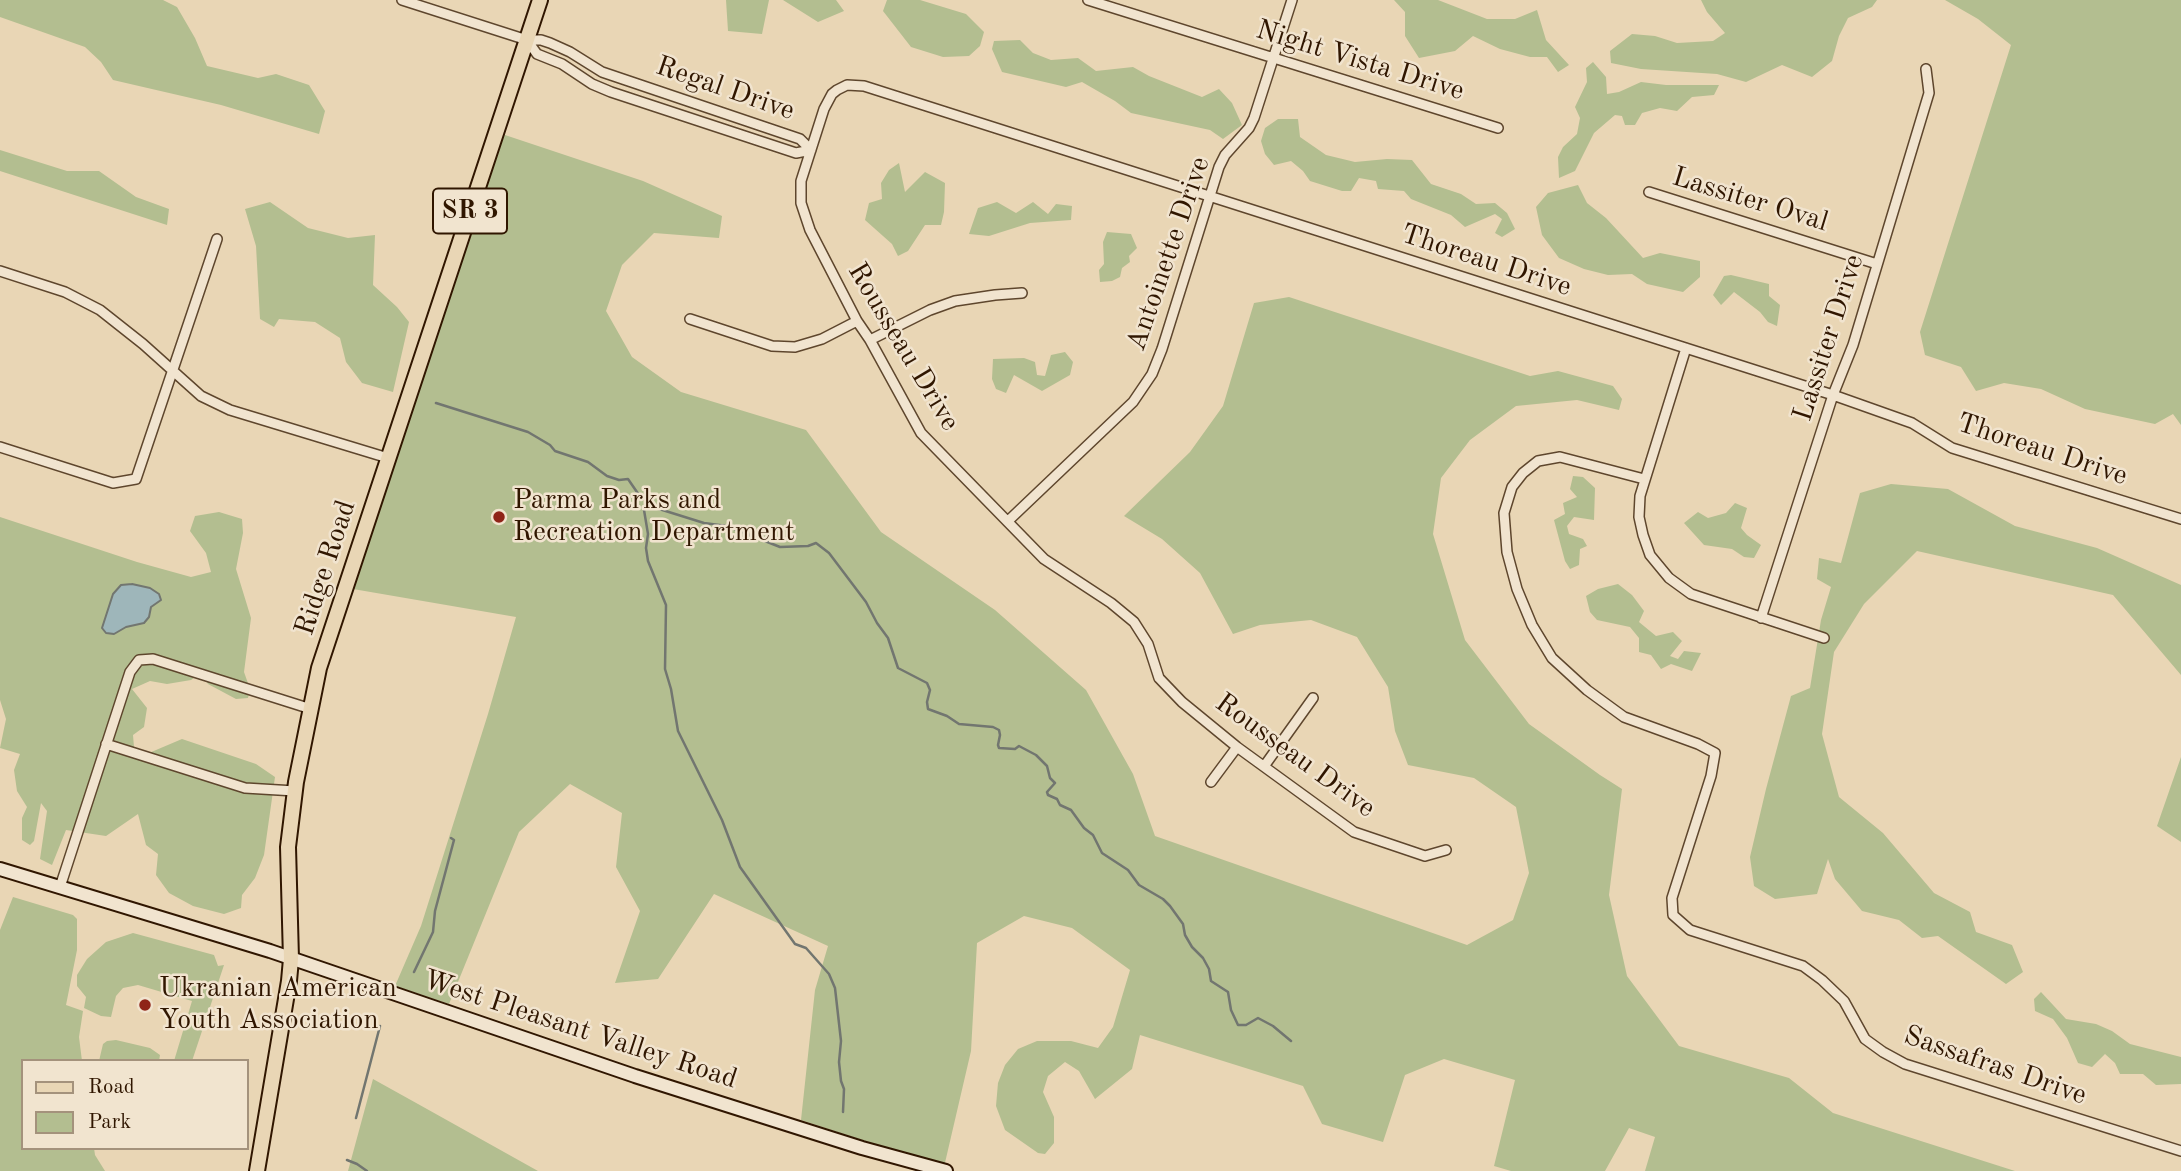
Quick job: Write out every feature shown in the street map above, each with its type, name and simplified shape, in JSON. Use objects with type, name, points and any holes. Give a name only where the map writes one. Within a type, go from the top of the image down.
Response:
[{"type":"main road","name":"Ridge Road","points":[[257,1171],[289,981],[291,958],[288,847],[295,791],[319,668],[540,0]]},
{"type":"main road","name":"West Pleasant Valley Road","points":[[0,869],[291,958],[635,1076],[877,1153],[946,1171]]},
{"type":"street","points":[[402,0],[527,40]]},
{"type":"street","name":"Antoinette Drive","points":[[1008,521],[1133,402],[1152,374],[1209,196],[1225,155],[1250,128],[1292,0]]},
{"type":"street","name":"Night Vista Drive","points":[[1093,1],[1498,128]]},
{"type":"street","name":"Regal Drive","points":[[527,40],[550,43],[602,72],[800,139],[811,150]]},
{"type":"street","name":"Regal Drive","points":[[527,40],[537,54],[562,64],[593,84],[796,153],[811,150]]},
{"type":"street","name":"Lassiter Drive","points":[[1761,618],[1833,395],[1853,345],[1929,93],[1927,69]]},
{"type":"street","name":"Thoreau Drive","points":[[811,150],[824,108],[832,94],[842,87],[857,85],[1833,395],[1912,423],[1952,448],[2181,519]]},
{"type":"street","points":[[642,101],[647,87]]},
{"type":"street","name":"Rousseau Drive","points":[[811,150],[801,181],[802,203],[810,230],[857,321],[921,433],[1044,559],[1111,603],[1134,622],[1148,644],[1159,678],[1182,702],[1237,747],[1354,832],[1425,856],[1446,850]]},
{"type":"street","name":"Lassiter Oval","points":[[1649,192],[1877,264]]},
{"type":"street","points":[[0,447],[113,483],[136,479],[217,239]]},
{"type":"street","points":[[0,271],[65,292],[100,310],[201,396],[230,410],[388,458]]},
{"type":"street","points":[[870,340],[930,310],[955,301],[1022,293]]},
{"type":"street","points":[[690,319],[772,346],[795,347],[822,339],[857,321]]},
{"type":"street","points":[[1686,348],[1643,479],[1640,496],[1641,526],[1650,555],[1679,587],[1690,594],[1824,638]]},
{"type":"street","name":"Sassafras Drive","points":[[1643,479],[1560,457],[1538,461],[1512,486],[1504,513],[1507,552],[1517,589],[1532,625],[1552,658],[1587,691],[1624,717],[1698,744],[1715,753],[1711,776],[1672,898],[1673,915],[1690,930],[1803,966],[1844,1001],[1866,1039],[1905,1064],[2181,1151]]},
{"type":"street","points":[[60,887],[133,666],[146,658],[311,709]]},
{"type":"street","points":[[1265,765],[1312,698]]},
{"type":"street","points":[[106,744],[245,789],[295,791]]},
{"type":"street","points":[[1211,782],[1237,747]]},
{"type":"green space","points":[[0,0],[163,0],[177,7],[207,66],[258,78],[276,74],[309,85],[325,111],[319,134],[221,105],[113,80],[101,62],[85,47],[0,17]]},
{"type":"green space","points":[[726,0],[769,0],[762,34],[728,31]]},
{"type":"green space","points":[[783,0],[836,0],[844,11],[818,22]]},
{"type":"green space","points":[[887,0],[920,0],[966,14],[984,32],[980,46],[969,56],[943,57],[911,47],[883,11]]},
{"type":"green space","points":[[1394,0],[1438,0],[1487,19],[1515,19],[1537,10],[1546,40],[1569,65],[1558,72],[1547,57],[1530,57],[1500,49],[1473,36],[1455,51],[1419,58],[1405,36],[1405,12]]},
{"type":"green space","points":[[1701,0],[1877,0],[1872,7],[1848,18],[1839,36],[1832,61],[1812,77],[1782,65],[1746,82],[1717,74],[1641,69],[1611,63],[1610,51],[1632,34],[1655,36],[1677,43],[1713,41],[1725,33],[1707,12]]},
{"type":"green space","points":[[1945,0],[2181,0],[2181,425],[2173,414],[2155,424],[2085,409],[2041,389],[2004,383],[1976,391],[1961,367],[1925,355],[1920,332],[2011,45],[1978,19]]},
{"type":"green space","points":[[1020,40],[1033,53],[1051,60],[1078,58],[1096,71],[1133,67],[1202,97],[1219,89],[1232,103],[1242,125],[1223,139],[1210,130],[1131,113],[1082,82],[1066,87],[1002,72],[992,49],[994,41]]},
{"type":"green space","points":[[1593,62],[1606,77],[1607,94],[1619,92],[1641,82],[1719,85],[1714,95],[1692,97],[1677,111],[1660,108],[1642,113],[1635,125],[1625,125],[1622,116],[1615,115],[1594,133],[1575,171],[1559,178],[1558,157],[1563,147],[1577,134],[1580,118],[1575,107],[1587,82],[1586,68]]},
{"type":"green space","points":[[1278,119],[1298,119],[1300,137],[1326,155],[1355,162],[1412,160],[1431,184],[1461,194],[1476,204],[1495,203],[1507,213],[1515,229],[1502,237],[1495,233],[1502,219],[1495,214],[1465,227],[1451,215],[1411,199],[1404,191],[1378,189],[1376,181],[1359,178],[1351,191],[1342,191],[1310,181],[1291,161],[1274,165],[1265,154],[1261,141],[1265,128]]},
{"type":"green space","points":[[502,134],[643,181],[722,216],[719,238],[654,233],[622,265],[606,311],[632,357],[681,392],[806,430],[881,532],[995,610],[1086,690],[1133,774],[1155,836],[1467,945],[1513,920],[1529,873],[1516,807],[1474,778],[1408,765],[1395,731],[1388,687],[1357,637],[1311,620],[1260,625],[1233,634],[1200,573],[1162,539],[1124,516],[1190,452],[1223,406],[1254,303],[1289,297],[1530,376],[1558,371],[1613,386],[1622,399],[1619,410],[1577,400],[1516,406],[1470,440],[1441,478],[1433,534],[1465,640],[1529,724],[1622,789],[1609,895],[1627,976],[1679,1046],[1789,1078],[1833,1113],[2015,1171],[1645,1171],[1655,1137],[1629,1128],[1605,1171],[1511,1171],[1494,1166],[1515,1080],[1444,1059],[1405,1075],[1383,1142],[1322,1124],[1303,1086],[1140,1035],[1132,1069],[1095,1099],[1079,1071],[1065,1062],[1048,1076],[1043,1092],[1054,1117],[1054,1143],[1045,1154],[1038,1153],[1005,1130],[996,1106],[998,1083],[1005,1065],[1018,1049],[1037,1041],[1071,1041],[1098,1048],[1113,1027],[1130,970],[1072,928],[1024,916],[977,943],[971,1051],[944,1167],[801,1120],[815,990],[828,946],[714,894],[658,979],[615,983],[640,911],[616,867],[622,813],[570,784],[519,832],[449,1004],[395,986],[421,926],[516,617],[353,589]]},
{"type":"green space","points":[[0,150],[67,171],[99,171],[136,197],[169,209],[167,225],[0,171]]},
{"type":"green space","points":[[899,163],[905,192],[925,172],[945,183],[941,225],[925,225],[908,251],[898,256],[892,244],[865,220],[869,203],[882,199],[881,183],[889,170]]},
{"type":"green space","points":[[1578,185],[1587,203],[1606,218],[1643,258],[1660,253],[1700,261],[1700,277],[1683,292],[1647,284],[1632,274],[1608,275],[1584,269],[1559,258],[1542,235],[1536,207],[1548,193]]},
{"type":"green space","points":[[270,202],[308,228],[348,238],[375,235],[373,285],[409,322],[393,392],[362,383],[346,362],[340,338],[315,322],[279,319],[274,327],[260,319],[256,246],[245,209]]},
{"type":"green space","points":[[997,202],[1016,213],[1033,202],[1048,214],[1056,204],[1072,206],[1071,220],[1030,223],[989,236],[969,234],[978,208]]},
{"type":"green space","points":[[1107,232],[1131,234],[1137,248],[1129,256],[1130,262],[1122,268],[1120,277],[1100,282],[1099,270],[1104,264],[1103,242]]},
{"type":"green space","points":[[1731,275],[1769,284],[1769,296],[1780,305],[1777,326],[1768,322],[1760,312],[1734,292],[1721,305],[1713,295],[1724,276]]},
{"type":"green space","points":[[1065,352],[1073,362],[1070,375],[1042,391],[1014,375],[1006,393],[996,389],[992,379],[993,359],[1024,358],[1035,362],[1037,375],[1045,376],[1051,355]]},
{"type":"green space","points":[[1573,476],[1583,477],[1595,488],[1594,520],[1574,517],[1567,526],[1569,534],[1583,539],[1587,546],[1580,549],[1579,565],[1570,569],[1565,561],[1554,520],[1565,514],[1563,503],[1577,497],[1570,489]]},
{"type":"green space","points":[[1891,484],[1948,489],[2015,526],[2097,548],[2181,585],[2181,675],[2113,595],[1917,551],[1864,604],[1834,652],[1822,734],[1839,797],[1883,833],[1934,893],[1970,912],[1976,932],[2012,945],[2023,972],[2006,984],[1938,936],[1922,938],[1899,920],[1862,911],[1835,879],[1828,859],[1817,894],[1775,899],[1754,886],[1750,857],[1766,789],[1791,696],[1810,688],[1821,620],[1831,587],[1817,579],[1819,558],[1841,563],[1860,493]]},
{"type":"green space","points":[[1735,503],[1747,508],[1741,528],[1761,545],[1754,558],[1744,557],[1732,549],[1704,545],[1684,523],[1698,512],[1708,518],[1726,513]]},
{"type":"green space","points":[[219,512],[242,519],[243,533],[236,569],[251,618],[244,672],[250,689],[248,698],[236,699],[208,684],[201,673],[191,680],[167,684],[150,681],[132,689],[147,708],[144,727],[133,735],[134,747],[149,753],[182,739],[256,764],[275,777],[264,855],[255,878],[242,895],[241,908],[224,914],[193,906],[169,893],[156,875],[158,854],[146,845],[138,814],[106,836],[66,830],[52,865],[40,859],[47,811],[41,803],[34,841],[30,845],[22,840],[22,818],[27,807],[17,791],[14,770],[20,754],[0,748],[6,719],[0,700],[0,517],[191,577],[211,572],[206,553],[190,531],[195,516]]},
{"type":"green space","points":[[1618,584],[1632,595],[1644,611],[1639,622],[1656,636],[1673,632],[1682,641],[1670,656],[1678,659],[1684,651],[1701,653],[1692,671],[1671,664],[1661,669],[1651,655],[1639,652],[1639,638],[1630,627],[1597,620],[1590,612],[1586,596],[1598,589]]},
{"type":"green space","points":[[2181,757],[2181,842],[2157,826]]},
{"type":"green space","points":[[13,897],[73,915],[77,919],[77,950],[66,1005],[83,1011],[79,1037],[82,1059],[21,1059],[21,1150],[94,1150],[105,1171],[0,1171],[0,930]]},
{"type":"green space","points":[[133,933],[214,955],[218,966],[224,965],[193,1059],[175,1059],[192,1001],[138,985],[123,988],[116,996],[111,1017],[101,1016],[84,1008],[86,997],[77,986],[77,975],[87,959],[106,942]]},
{"type":"green space","points":[[2041,992],[2066,1019],[2096,1024],[2130,1044],[2181,1057],[2181,1084],[2156,1085],[2143,1074],[2120,1074],[2115,1063],[2105,1054],[2092,1067],[2078,1063],[2067,1038],[2053,1019],[2035,1011],[2034,999]]},
{"type":"green space","points":[[116,1040],[150,1048],[160,1055],[159,1059],[99,1059],[103,1044]]},
{"type":"green space","points":[[373,1079],[418,1104],[538,1171],[348,1171]]},
{"type":"water","points":[[132,584],[150,588],[159,594],[161,600],[151,607],[149,617],[144,623],[126,627],[114,634],[106,633],[102,628],[113,594],[121,585]]},
{"type":"waterway","points":[[436,403],[528,432],[555,451],[588,462],[607,476],[619,480],[628,479],[639,495],[656,508],[704,523],[727,526],[780,547],[816,543],[829,553],[866,602],[888,638],[898,668],[927,683],[930,690],[928,709],[959,724],[993,727],[999,730],[999,748],[1015,749],[1019,746],[1036,755],[1047,766],[1050,778],[1055,783],[1047,792],[1048,795],[1071,810],[1084,828],[1093,835],[1102,853],[1128,870],[1139,885],[1170,906],[1183,924],[1185,935],[1192,947],[1203,958],[1211,981],[1228,992],[1231,1010],[1238,1025],[1246,1025],[1258,1018],[1291,1041]]},
{"type":"waterway","points":[[648,502],[644,510],[648,534],[646,548],[648,561],[666,605],[665,669],[678,731],[722,820],[740,867],[795,944],[806,948],[829,974],[835,988],[841,1041],[839,1062],[844,1089],[843,1112]]},
{"type":"waterway","points":[[414,972],[433,932],[435,911],[454,840],[451,838]]},
{"type":"waterway","points":[[356,1118],[380,1026]]},
{"type":"waterway","points":[[347,1160],[367,1171]]},
{"type":"place","name":"Parma Parks and Recreation Department","points":[[499,517]]},
{"type":"place","name":"Ukranian American Youth Association","points":[[145,1005]]}]
